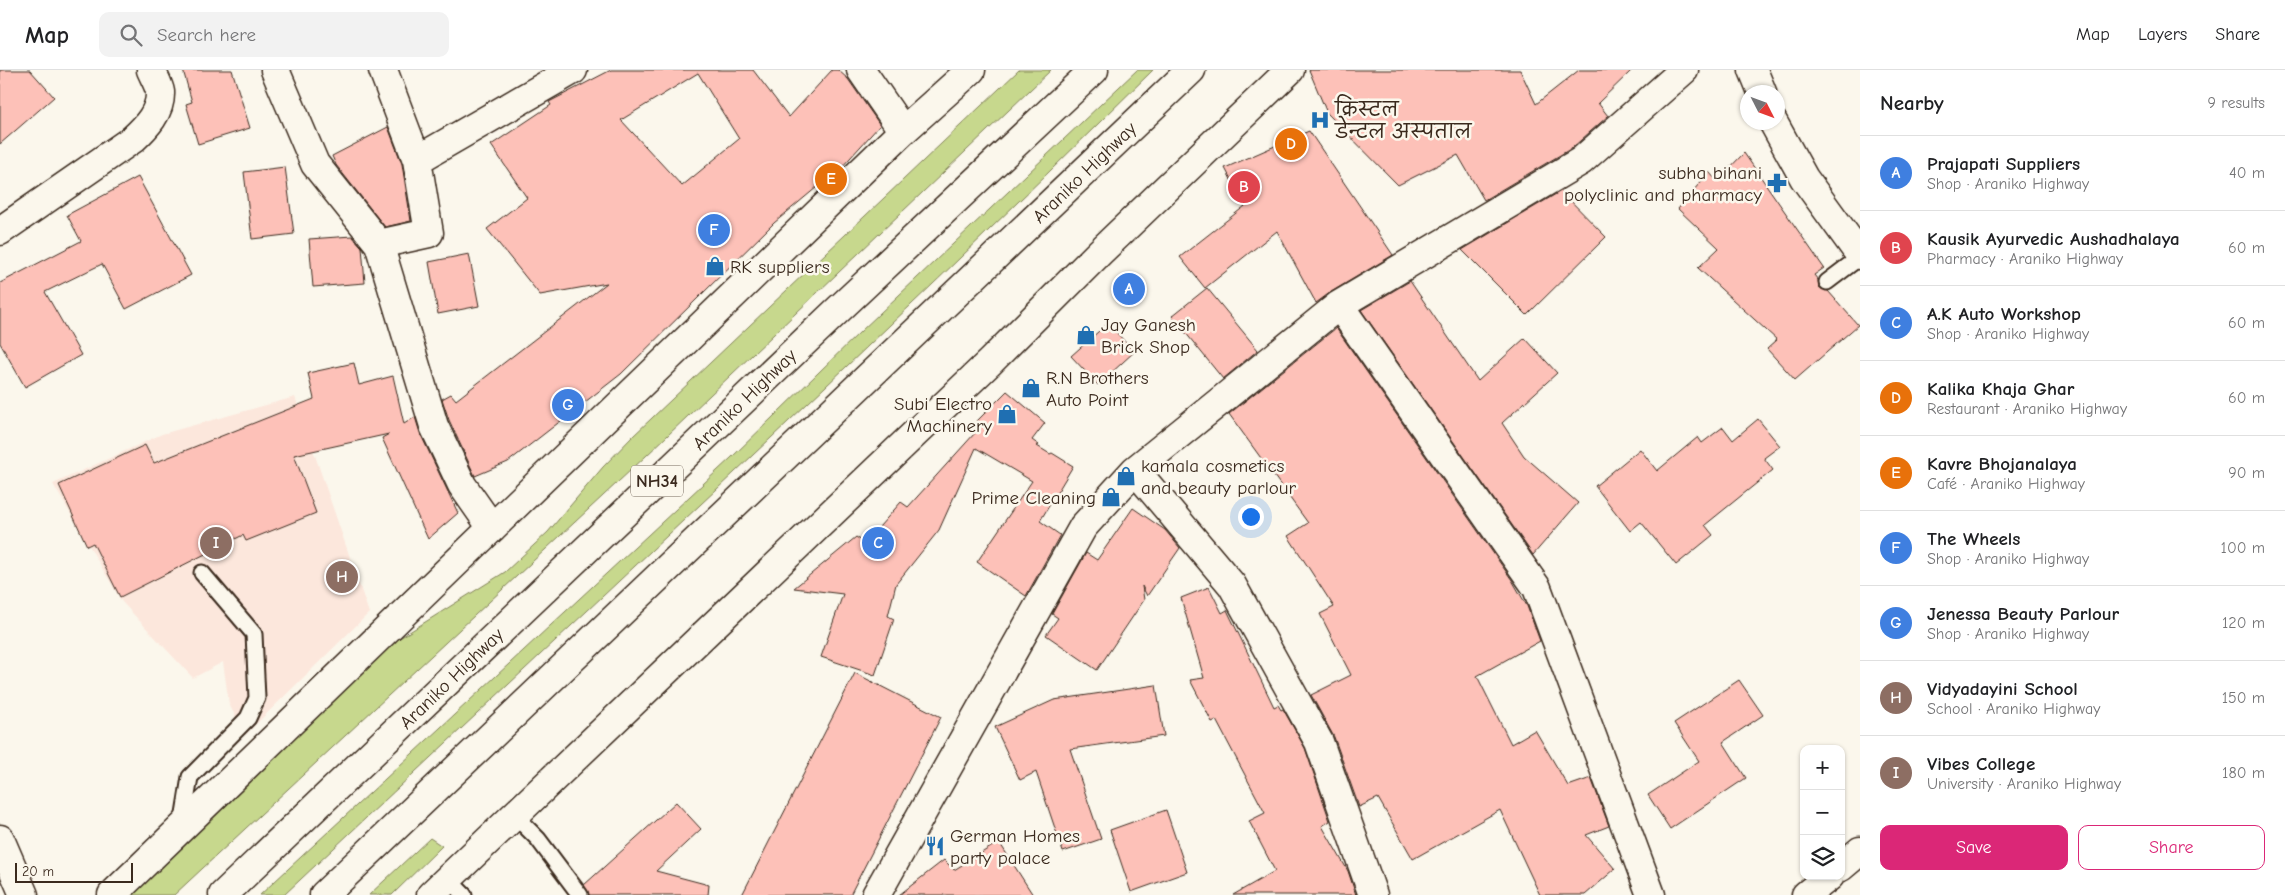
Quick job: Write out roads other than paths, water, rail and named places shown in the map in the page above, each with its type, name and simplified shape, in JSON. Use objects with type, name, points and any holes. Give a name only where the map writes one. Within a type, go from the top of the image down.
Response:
[{"type":"main road","points":[[0,231],[133,139],[148,126],[157,109],[160,91],[151,70]]},
{"type":"main road","points":[[275,70],[315,164],[379,244],[434,426],[462,485],[492,528]]},
{"type":"main road","points":[[379,244],[429,233],[417,160],[383,70]]},
{"type":"main road","points":[[417,160],[574,70]]},
{"type":"main road","points":[[861,70],[903,132]]},
{"type":"main road","points":[[112,895],[903,132],[971,70]]},
{"type":"main road","name":"Araniko Highway","points":[[223,895],[838,309],[1094,70]]},
{"type":"main road","name":"Araniko Highway","points":[[324,895],[1191,70]]},
{"type":"main road","points":[[448,890],[514,815],[990,362],[1100,252],[1290,70]]},
{"type":"main road","points":[[876,895],[1083,527],[1135,470],[1339,305],[1581,161],[1684,70]]},
{"type":"main road","points":[[1753,70],[1759,85]]},
{"type":"main road","points":[[1777,130],[1804,178],[1860,256]]},
{"type":"main road","points":[[1339,305],[1537,588],[1650,895]]},
{"type":"main road","points":[[1135,470],[1232,585],[1319,742],[1373,895]]},
{"type":"main road","points":[[0,839],[24,895]]},
{"type":"main road","points":[[1845,863],[1860,851]]},
{"type":"main road","points":[[1806,895],[1825,880]]},
{"type":"lane","points":[[1827,282],[1860,256]]},
{"type":"lane","points":[[181,829],[190,777],[248,718],[257,698],[254,634],[202,573]]},
{"type":"lane","points":[[514,815],[538,839],[580,895]]},
{"type":"place","name":"क्रिस्टल डेन्टल अस्पताल","points":[[1320,120]]},
{"type":"place","name":"Kalika Khaja Ghar","points":[[1291,144]]},
{"type":"place","name":"Kavre Bhojanalaya","points":[[831,179]]},
{"type":"place","name":"subha bihani polyclinic and pharmacy","points":[[1777,183]]},
{"type":"place","name":"Kausik Ayurvedic Aushadhalaya","points":[[1244,187]]},
{"type":"place","name":"The Wheels","points":[[714,230]]},
{"type":"place","name":"RK suppliers","points":[[715,266]]},
{"type":"place","name":"Prajapati Suppliers","points":[[1129,289]]},
{"type":"place","name":"Jay Ganesh Brick Shop","points":[[1086,335]]},
{"type":"place","name":"R.N Brothers Auto Point","points":[[1031,388]]},
{"type":"place","name":"Jenessa Beauty Parlour","points":[[568,405]]},
{"type":"place","name":"Subi Electro Machinery","points":[[1007,414]]},
{"type":"place","name":"kamala cosmetics and beauty parlour","points":[[1126,476]]},
{"type":"place","name":"Prime Cleaning","points":[[1111,497]]},
{"type":"place","name":"Vibes College","points":[[216,543]]},
{"type":"place","name":"A.K Auto Workshop","points":[[878,543]]},
{"type":"place","name":"Vidyadayini School","points":[[342,577]]},
{"type":"place","name":"German Homes party palace","points":[[935,846]]}]
